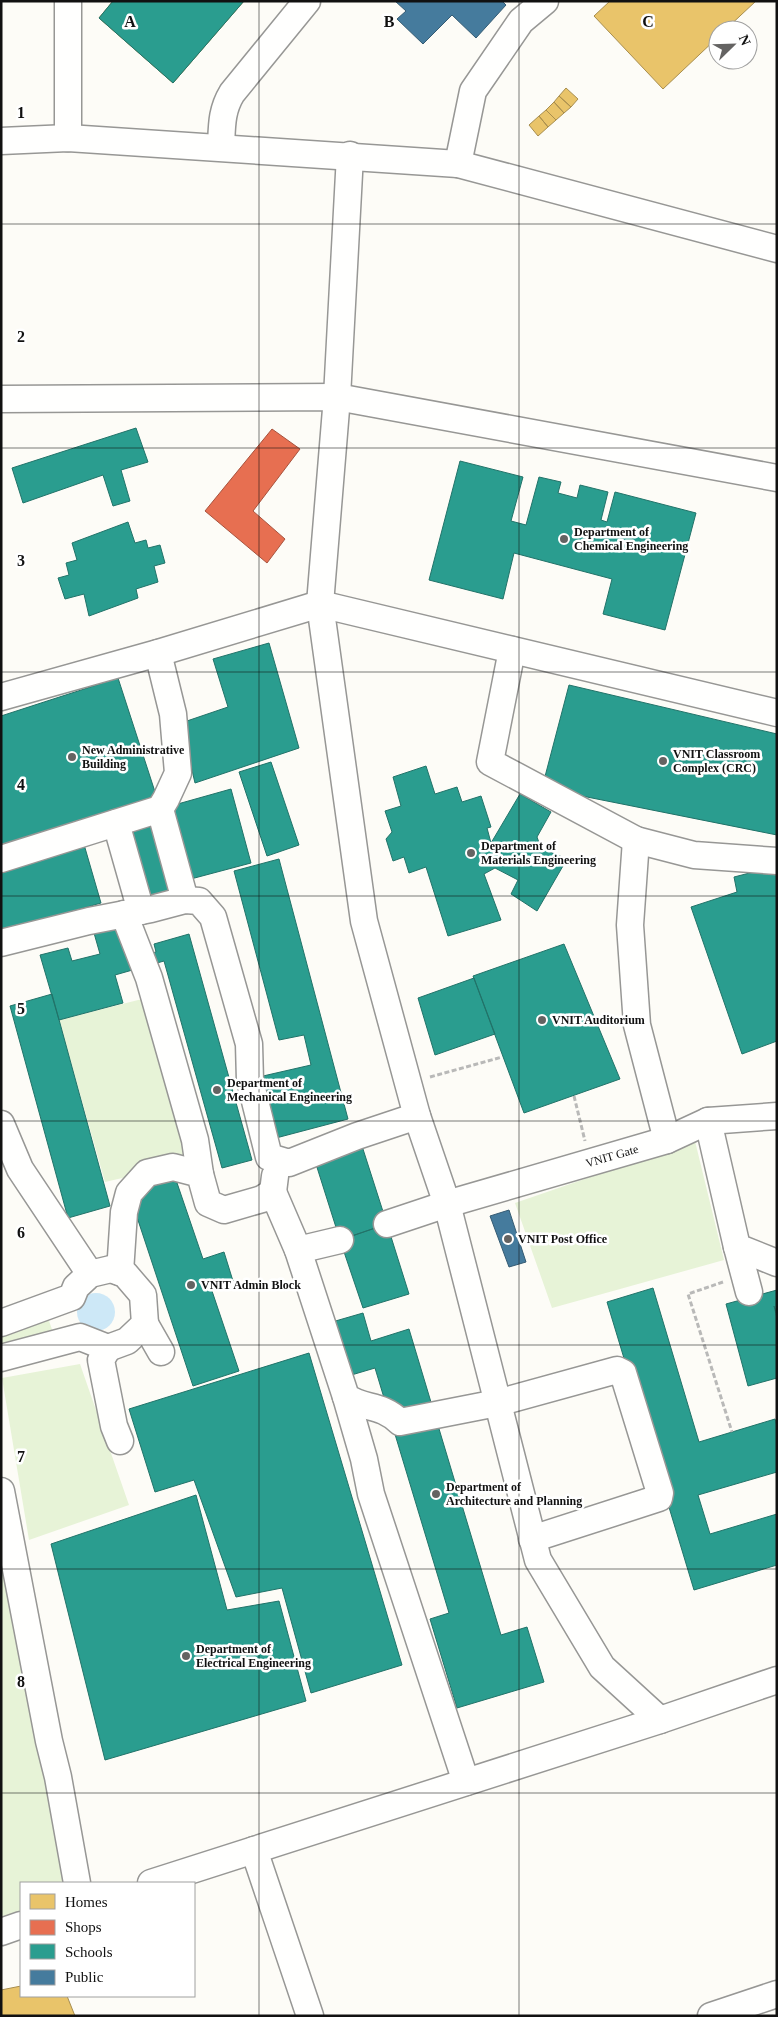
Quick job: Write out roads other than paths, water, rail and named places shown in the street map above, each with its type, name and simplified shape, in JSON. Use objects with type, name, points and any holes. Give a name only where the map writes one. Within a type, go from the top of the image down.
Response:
[{"type":"street","points":[[68,1],[68,138]]},
{"type":"street","points":[[221,147],[224,106],[232,93],[307,1]]},
{"type":"street","points":[[458,164],[473,91],[521,21],[545,1]]},
{"type":"street","points":[[1,141],[68,138],[458,164],[777,249]]},
{"type":"street","points":[[350,156],[337,398],[320,604],[364,921],[417,1116],[447,1204],[538,1560],[602,1667],[660,1720]]},
{"type":"street","points":[[1,399],[337,398],[777,478]]},
{"type":"street","points":[[1,697],[158,653],[320,604],[777,713]]},
{"type":"street","points":[[512,650],[490,762],[636,840],[694,855],[777,861]]},
{"type":"street","points":[[1,859],[160,808],[166,800],[178,773],[173,714],[158,653]]},
{"type":"street","points":[[160,808],[185,900]]},
{"type":"street","points":[[116,823],[133,913],[149,978],[195,1140],[200,1174],[208,1203],[224,1210],[262,1199],[273,1192]]},
{"type":"street","points":[[636,840],[630,925],[637,1025],[667,1140]]},
{"type":"street","points":[[1,943],[185,900],[199,901],[213,917],[248,1044],[250,1081],[269,1157],[289,1163],[357,1136],[417,1116]]},
{"type":"street","name":"VNIT Gate","points":[[388,1224],[447,1204],[667,1140],[708,1121],[774,1110]]},
{"type":"street","points":[[708,1121],[747,1283]]},
{"type":"street","points":[[1,1124],[20,1169],[90,1274]]},
{"type":"street","points":[[276,1160],[273,1192],[298,1250],[346,1397],[364,1459],[371,1494],[466,1782]]},
{"type":"street","points":[[120,1272],[124,1212],[129,1193],[147,1173],[173,1166],[200,1174]]},
{"type":"street","points":[[298,1250],[340,1240]]},
{"type":"street","points":[[738,1247],[777,1263]]},
{"type":"street","points":[[1,1323],[72,1297],[76,1287],[90,1274],[111,1270],[125,1274],[143,1295],[145,1324],[161,1352]]},
{"type":"street","points":[[120,1441],[114,1426],[101,1360],[108,1348],[127,1341],[145,1324]]},
{"type":"street","points":[[1,1358],[80,1337],[108,1348]]},
{"type":"street","points":[[346,1397],[354,1403],[390,1412],[400,1422],[497,1404],[617,1370],[623,1373],[660,1493],[659,1498],[532,1539]]},
{"type":"street","points":[[1,1490],[77,1882]]},
{"type":"street","points":[[154,1882],[660,1720],[777,1680]]},
{"type":"street","points":[[254,1850],[310,2016]]},
{"type":"street","points":[[1,1932],[20,1926]]},
{"type":"street","points":[[711,2016],[777,1994]]},
{"type":"water","points":[[96,1293],[109,1299],[115,1312],[109,1325],[96,1331],[83,1325],[77,1312],[83,1299]]},
{"type":"place","name":"Department of Chemical Engineering","points":[[564,539]]},
{"type":"place","name":"New Administrative Building","points":[[72,757]]},
{"type":"place","name":"VNIT Classroom Complex (CRC)","points":[[663,761]]},
{"type":"place","name":"Department of Materials Engineering","points":[[471,853]]},
{"type":"place","name":"VNIT Auditorium","points":[[542,1020]]},
{"type":"place","name":"Department of Mechanical Engineering","points":[[217,1090]]},
{"type":"place","name":"VNIT Post Office","points":[[508,1239]]},
{"type":"place","name":"VNIT Admin Block","points":[[191,1285]]},
{"type":"place","name":"Department of Architecture and Planning","points":[[436,1494]]},
{"type":"place","name":"Department of Electrical Engineering","points":[[186,1656]]}]
